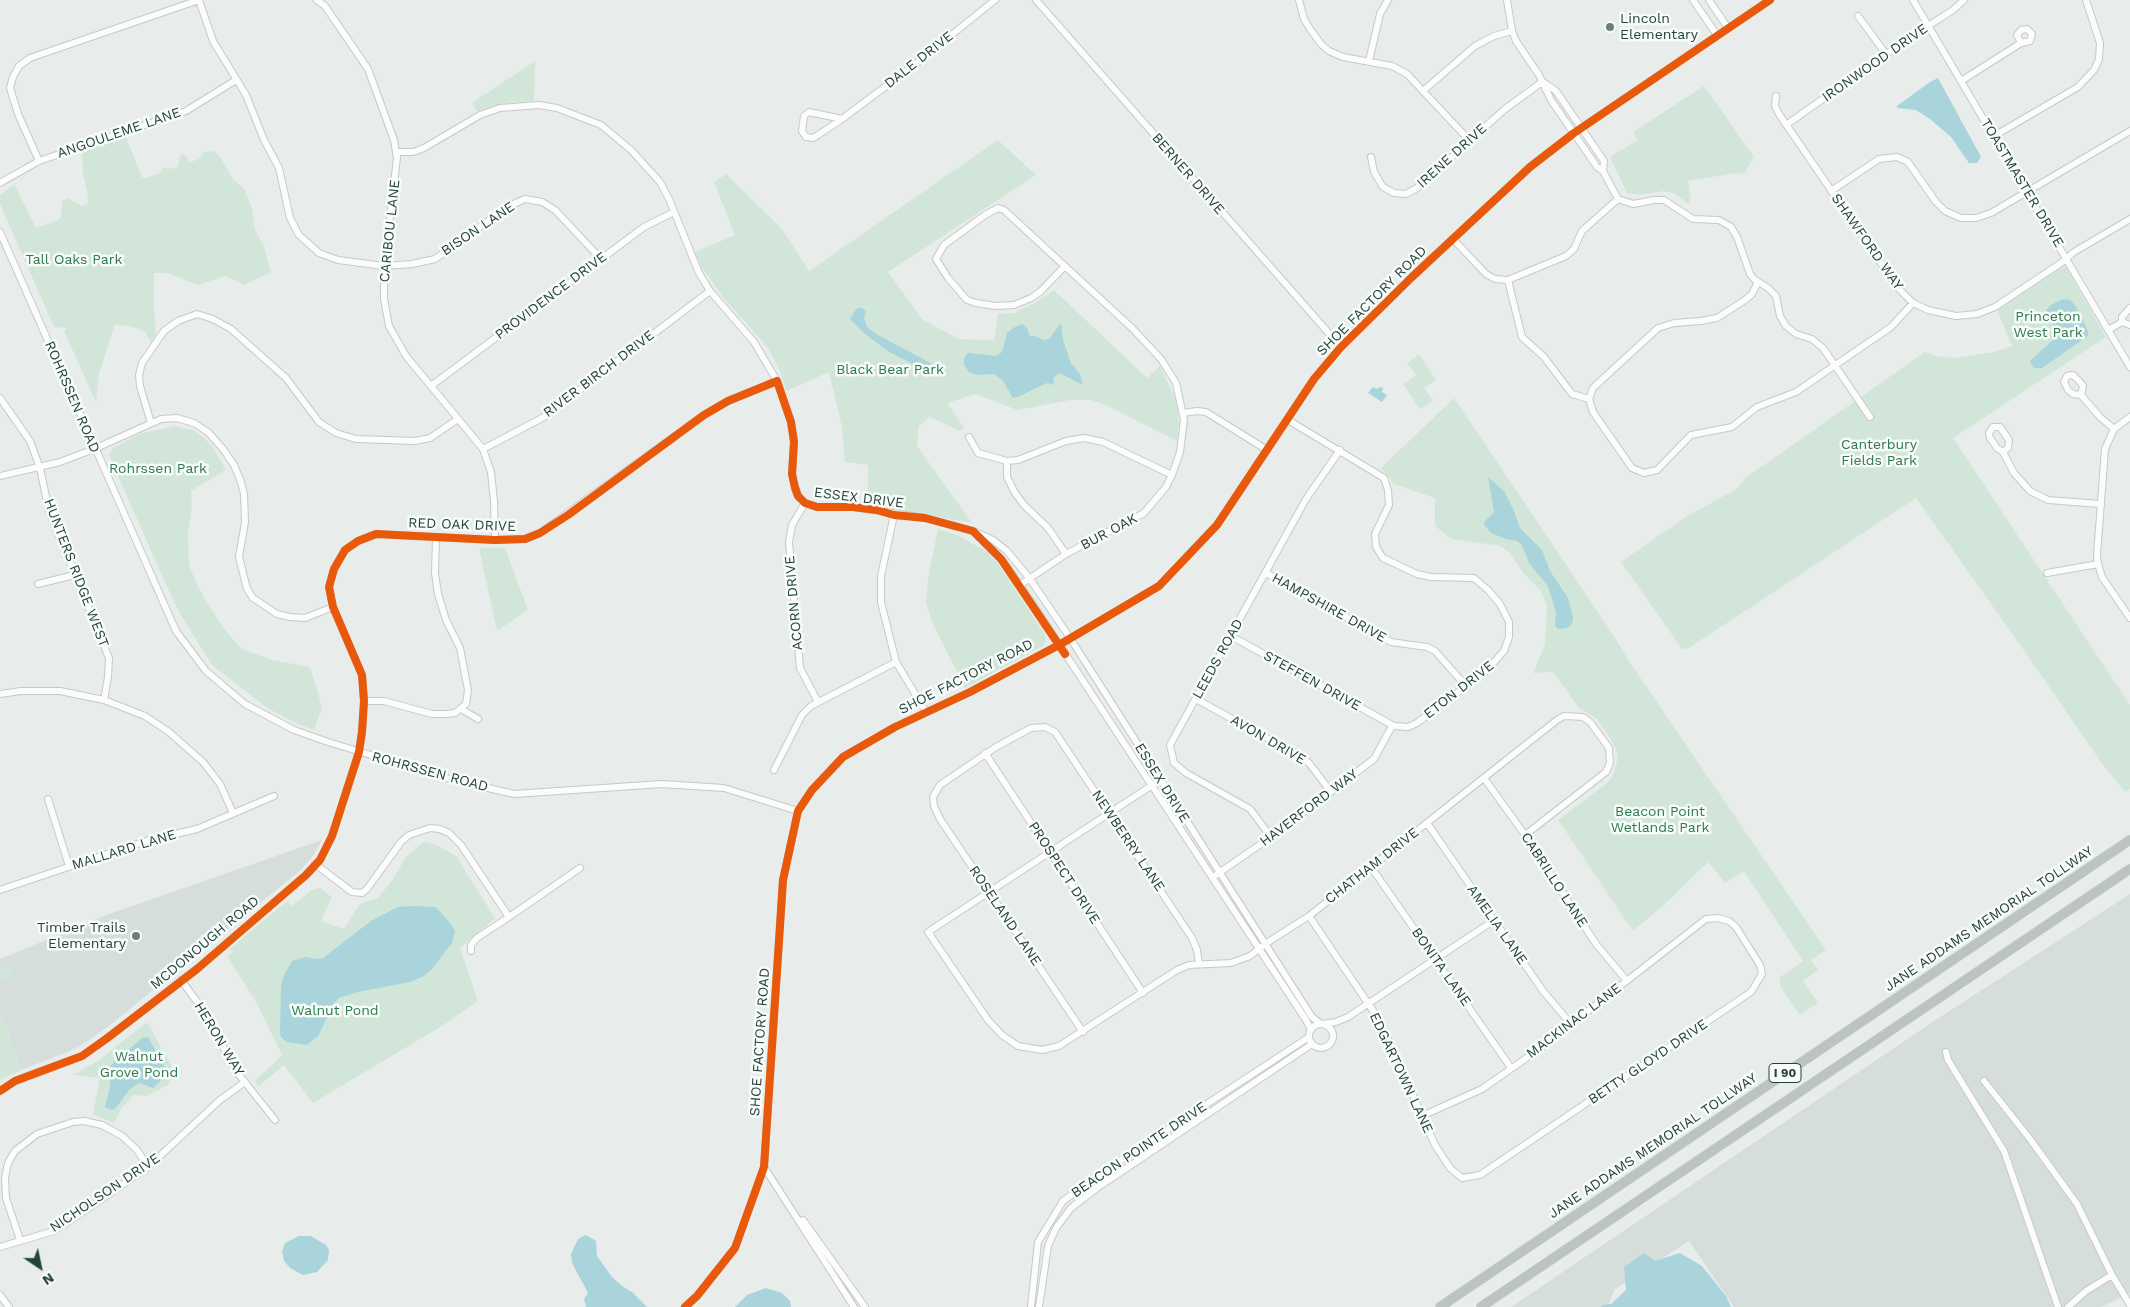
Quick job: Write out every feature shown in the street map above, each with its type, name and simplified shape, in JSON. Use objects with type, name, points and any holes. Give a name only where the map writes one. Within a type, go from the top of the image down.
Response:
[{"type":"highway","name":"JANE ADDAMS MEMORIAL TOLLWAY","points":[[1440,1307],[2130,840]]},
{"type":"highway","name":"I 90","points":[[1481,1307],[2130,870]]},
{"type":"street","name":"BISON LANE","points":[[199,0],[213,41],[254,110],[264,140],[279,168],[290,218],[299,235],[319,254],[338,260],[384,266],[412,264],[435,259],[509,206],[525,199],[542,202],[555,210],[601,259]]},
{"type":"street","points":[[39,161],[18,114],[10,88],[19,66],[30,58],[199,0]]},
{"type":"street","name":"CARIBOU LANE","points":[[317,0],[325,6],[368,69],[394,140],[396,152],[384,266],[384,299],[389,326],[406,356],[483,449],[491,472],[495,540]]},
{"type":"street","name":"DALE DRIVE","points":[[842,119],[810,112],[804,116],[802,131],[806,137],[813,138],[842,119],[913,66],[995,0]]},
{"type":"street","name":"BERNER DRIVE","points":[[1036,0],[1341,348]]},
{"type":"street","points":[[1299,0],[1304,18],[1321,44],[1329,51],[1343,57],[1392,66],[1407,74],[1469,140]]},
{"type":"street","points":[[1369,61],[1380,14],[1388,0]]},
{"type":"street","points":[[1507,0],[1512,31],[1516,41],[1551,100],[1597,167],[1603,171],[1618,199],[1633,204],[1664,200],[1693,219],[1719,220],[1727,224],[1737,237],[1750,274],[1776,296],[1780,316],[1786,326],[1796,334],[1812,339],[1823,348],[1870,417]]},
{"type":"street","points":[[1694,0],[1717,35]]},
{"type":"street","points":[[1709,0],[1728,28]]},
{"type":"street","name":"SHOE FACTORY ROAD","points":[[685,1307],[697,1296],[735,1248],[764,1167],[783,880],[798,811],[812,790],[844,757],[895,727],[970,692],[1059,645],[1159,586],[1217,525],[1314,379],[1341,348],[1412,276],[1530,168],[1574,133],[1770,0]]},
{"type":"street","name":"TOASTMASTER DRIVE","points":[[1913,0],[2130,367]]},
{"type":"street","name":"IRONWOOD DRIVE","points":[[1786,125],[1886,54],[1953,10],[1964,0]]},
{"type":"street","points":[[1994,136],[2078,87],[2092,72],[2099,59],[2100,43],[2086,0]]},
{"type":"street","points":[[1858,16],[1886,54]]},
{"type":"street","points":[[1423,90],[1474,46],[1494,36],[1512,31]]},
{"type":"street","points":[[1961,81],[2021,43]]},
{"type":"street","name":"ANGOULEME LANE","points":[[0,183],[39,161],[186,111],[236,80]]},
{"type":"street","points":[[1542,82],[1556,91],[1582,128],[1604,161],[1603,171]]},
{"type":"street","name":"IRENE DRIVE","points":[[1371,157],[1374,172],[1383,187],[1394,193],[1406,194],[1417,188],[1505,109],[1542,82]]},
{"type":"street","name":"SHAWFORD WAY","points":[[1776,96],[1776,109],[1786,125],[1898,288],[1913,304],[1946,315],[1977,314],[1995,307],[2074,252],[2130,219]]},
{"type":"street","name":"ESSEX DRIVE","points":[[396,152],[413,152],[424,148],[480,115],[500,108],[539,106],[557,108],[601,125],[614,134],[660,182],[699,273],[710,291],[754,342],[778,381],[792,432],[792,474],[798,496],[805,503],[817,507],[853,507],[925,518],[972,531],[993,540],[1007,550],[1030,579],[1070,638],[1160,780],[1311,1030]]},
{"type":"street","points":[[1831,191],[1879,159],[1893,156],[1908,162],[1940,207],[1950,214],[1972,219],[1986,216],[2130,131]]},
{"type":"street","points":[[1452,239],[1486,274],[1494,279],[1508,280],[1566,256],[1574,249],[1582,231],[1618,199]]},
{"type":"street","name":"BUR OAK","points":[[1020,585],[1066,554],[1144,513],[1166,487],[1180,452],[1184,413],[1176,383],[1161,359],[1132,328],[1010,214],[998,208],[985,215],[944,245],[936,259],[948,278],[968,300],[996,306],[1014,305],[1031,298],[1040,292],[1065,266]]},
{"type":"street","name":"PROVIDENCE DRIVE","points":[[431,386],[644,227],[674,212]]},
{"type":"street","name":"ROHRSSEN ROAD","points":[[0,232],[94,449],[176,631],[206,671],[245,704],[294,730],[359,752],[450,779],[514,794],[662,784],[724,788],[798,811]]},
{"type":"street","points":[[1508,280],[1522,337],[1544,357],[1572,394],[1589,399]]},
{"type":"street","points":[[1758,282],[1752,294],[1717,318],[1674,323],[1658,328],[1597,383],[1589,399],[1593,412],[1627,464],[1640,472],[1649,473],[1661,468],[1691,436],[1736,425],[1757,407],[1796,392],[1892,327],[1906,314],[1913,304]]},
{"type":"street","name":"RIVER BIRCH DRIVE","points":[[483,449],[544,417],[710,291]]},
{"type":"street","points":[[2122,322],[2123,313],[2130,308]]},
{"type":"street","points":[[151,423],[140,386],[139,375],[142,364],[164,331],[182,319],[197,314],[213,319],[231,329],[286,378],[319,422],[336,433],[356,439],[415,441],[430,438],[458,419]]},
{"type":"street","points":[[2108,330],[2122,322]]},
{"type":"street","points":[[2122,322],[2130,325]]},
{"type":"street","name":"RED OAK DRIVE","points":[[359,752],[364,701],[362,675],[333,607],[329,587],[334,569],[345,550],[358,541],[376,534],[495,540],[525,539],[540,533],[704,415],[728,401],[778,381]]},
{"type":"street","points":[[2081,395],[2100,417],[2114,429]]},
{"type":"street","name":"HUNTERS RIDGE WEST","points":[[0,398],[30,441],[40,468],[49,511],[109,658],[104,700]]},
{"type":"street","points":[[1184,413],[1206,412],[1267,450]]},
{"type":"street","points":[[2130,416],[2114,429],[2104,449],[2098,564],[2104,580],[2130,618]]},
{"type":"street","points":[[0,476],[40,468],[94,449],[161,419],[177,418],[194,423],[209,433],[234,465],[244,494],[244,522],[239,557],[247,589],[253,598],[277,614],[290,617],[305,618],[333,607]]},
{"type":"street","name":"ETON DRIVE","points":[[1288,420],[1384,478],[1388,490],[1389,505],[1375,534],[1376,547],[1384,558],[1417,574],[1431,577],[1474,578],[1500,604],[1509,622],[1508,637],[1504,651],[1497,661],[1417,724],[1408,727],[1392,726]]},
{"type":"street","points":[[969,437],[978,453],[1007,461],[1018,460],[1066,441],[1084,438],[1104,442],[1172,475]]},
{"type":"street","name":"LEEDS ROAD","points":[[1271,837],[1250,809],[1186,773],[1174,763],[1170,745],[1306,499],[1340,450]]},
{"type":"street","points":[[2003,452],[2020,482],[2036,495],[2054,501],[2100,504]]},
{"type":"street","points":[[1007,461],[1008,477],[1014,493],[1048,528],[1066,554]]},
{"type":"street","name":"ACORN DRIVE","points":[[805,503],[796,515],[789,542],[800,668],[818,702]]},
{"type":"street","points":[[894,514],[881,576],[881,602],[896,662],[926,712]]},
{"type":"street","name":"ESSEX DRIVE","points":[[972,531],[1000,559],[1020,585],[1152,785],[1216,875]]},
{"type":"street","points":[[364,701],[384,701],[432,714],[455,713],[466,704],[468,690],[460,648],[446,620],[438,594],[435,573],[436,537]]},
{"type":"street","points":[[2048,573],[2098,564]]},
{"type":"street","name":"HAMPSHIRE DRIVE","points":[[1266,573],[1391,642],[1427,647],[1435,651],[1466,686]]},
{"type":"street","points":[[38,584],[74,575]]},
{"type":"street","name":"STEFFEN DRIVE","points":[[1231,636],[1392,726]]},
{"type":"street","points":[[774,770],[802,714],[818,702],[896,662]]},
{"type":"street","points":[[0,694],[21,691],[60,691],[104,700],[145,716],[176,738],[203,762],[220,784],[233,813]]},
{"type":"street","name":"AVON DRIVE","points":[[1196,699],[1302,757],[1309,763],[1331,792]]},
{"type":"street","points":[[461,709],[478,719]]},
{"type":"street","name":"CHATHAM DRIVE","points":[[988,892],[928,932],[979,1010],[1002,1035],[1018,1046],[1042,1050],[1059,1046],[1083,1032],[1180,968],[1199,963],[1241,961],[1250,956],[1262,946],[1309,916],[1557,720],[1564,716],[1583,717],[1590,722],[1609,748],[1610,763],[1606,772],[1525,835]]},
{"type":"street","name":"HAVERFORD WAY","points":[[1216,875],[1271,837],[1374,760],[1392,726]]},
{"type":"street","name":"NEWBERRY LANE","points":[[985,753],[1031,728],[1045,727],[1058,737],[1192,938],[1197,950],[1199,963]]},
{"type":"street","name":"MCDONOUGH ROAD","points":[[0,1091],[15,1081],[82,1056],[182,980],[306,875],[332,836],[359,752]]},
{"type":"street","name":"ROSELAND LANE","points":[[985,753],[944,781],[933,797],[934,806],[940,819],[988,892],[1083,1032]]},
{"type":"street","name":"PROSPECT DRIVE","points":[[985,753],[1143,993]]},
{"type":"street","name":"CABRILLO LANE","points":[[1484,778],[1525,835],[1596,944],[1627,981]]},
{"type":"street","points":[[988,892],[1160,780]]},
{"type":"street","name":"MALLARD LANE","points":[[0,890],[149,840],[197,829],[274,796]]},
{"type":"street","points":[[48,799],[69,866]]},
{"type":"street","name":"AMELIA LANE","points":[[1427,823],[1543,991],[1571,1024]]},
{"type":"street","points":[[315,864],[352,892],[362,893],[367,889],[401,842],[409,835],[430,828],[440,829],[449,833],[461,845],[509,917]]},
{"type":"street","name":"BONITA LANE","points":[[1371,867],[1511,1068]]},
{"type":"street","points":[[472,951],[470,945],[477,938],[580,868]]},
{"type":"street","name":"EDGARTOWN LANE","points":[[1309,916],[1380,1021],[1435,1145],[1450,1168],[1462,1178]]},
{"type":"street","name":"MACKINAC LANE","points":[[1422,1116],[1482,1089],[1571,1024],[1706,919],[1718,918]]},
{"type":"street","name":"BETTY GLOYD DRIVE","points":[[1462,1178],[1480,1175],[1751,992],[1762,974],[1760,965],[1736,927],[1729,921],[1718,918]]},
{"type":"street","points":[[1321,1024],[1329,1027],[1332,1033],[1332,1041],[1326,1047],[1318,1048],[1310,1041],[1311,1030],[1321,1024],[1336,1022],[1348,1017],[1493,921]]},
{"type":"street","name":"ESSEX DRIVE","points":[[1262,946],[1312,1017],[1321,1024]]},
{"type":"street","name":"HERON WAY","points":[[182,980],[204,1011],[236,1071],[275,1120]]},
{"type":"street","points":[[1332,1033],[1348,1017]]},
{"type":"street","name":"BEACON POINTE DRIVE","points":[[1032,1307],[1038,1242],[1063,1201],[1080,1187],[1310,1041]]},
{"type":"street","name":"BEACON POINTE DRIVE","points":[[1039,1307],[1048,1246],[1056,1228],[1071,1208],[1097,1188],[1310,1041]]},
{"type":"street","points":[[1946,1052],[1948,1060],[2004,1151],[2058,1307]]},
{"type":"street","points":[[1984,1081],[2030,1139],[2077,1204],[2112,1275],[2130,1305]]},
{"type":"street","name":"NICHOLSON DRIVE","points":[[0,1247],[54,1231],[148,1167],[214,1106],[245,1082]]},
{"type":"street","points":[[20,1240],[6,1198],[5,1178],[8,1163],[15,1151],[37,1134],[73,1122],[84,1121],[102,1125],[122,1136],[137,1150],[148,1167]]},
{"type":"street","points":[[764,1167],[854,1307]]},
{"type":"street","points":[[790,1205],[803,1219],[865,1307]]},
{"type":"street","points":[[1053,1216],[1061,1221]]},
{"type":"street","points":[[2068,1307],[2086,1291],[2112,1275]]},
{"type":"street","points":[[0,1295],[9,1307]]},
{"type":"shaded area","name":"Timber Trails Elementary","points":[[322,840],[302,869],[114,1022],[88,1041],[70,1051],[21,1070],[0,1011],[0,959],[109,914]]},
{"type":"shaded area","points":[[2130,894],[2130,1293],[2101,1307],[1734,1307],[1689,1241],[1615,1289],[1607,1307],[1511,1307],[1934,1021]]},
{"type":"green space","points":[[535,61],[534,101],[505,103],[477,111],[472,103]]},
{"type":"green space","points":[[1704,86],[1754,157],[1744,174],[1736,173],[1688,181],[1691,201],[1688,204],[1675,194],[1664,191],[1640,195],[1627,193],[1610,157],[1638,140],[1633,132]]},
{"type":"green space","name":"Tall Oaks Park","points":[[126,137],[142,177],[146,178],[160,173],[165,167],[171,169],[178,166],[180,156],[184,154],[190,162],[199,159],[204,152],[213,151],[220,157],[233,179],[244,189],[252,208],[255,229],[264,247],[271,272],[244,285],[226,276],[197,285],[168,273],[154,273],[156,335],[151,342],[146,333],[136,328],[115,324],[99,374],[96,402],[64,331],[66,328],[54,327],[0,204],[0,195],[14,184],[36,228],[55,221],[61,218],[62,201],[67,198],[82,206],[89,202],[83,173],[82,152]]},
{"type":"green space","name":"Black Bear Park","points":[[998,140],[1036,175],[888,272],[922,319],[958,339],[994,340],[998,314],[1014,313],[1035,303],[1054,290],[1147,378],[1160,366],[1176,400],[1179,423],[1177,441],[1106,405],[1091,400],[1070,400],[1017,410],[976,394],[947,403],[964,428],[960,431],[930,417],[919,426],[917,446],[972,523],[868,505],[868,465],[845,462],[842,427],[829,372],[786,391],[780,371],[768,348],[723,297],[699,263],[695,252],[735,235],[714,182],[726,174],[782,229],[809,271]]},
{"type":"green space","points":[[2066,267],[2106,337],[1953,438],[2130,705],[2130,789],[2125,792],[2103,765],[1916,498],[1689,648],[1682,649],[1621,562],[1684,518],[1738,488],[1744,479],[1925,352],[1936,356],[1954,358],[1994,352],[2012,346],[1997,310],[2060,268]]},
{"type":"green space","points":[[1419,354],[1436,380],[1424,388],[1433,401],[1420,409],[1403,384],[1416,375],[1407,363]]},
{"type":"green space","name":"Beacon Point Wetlands Park","points":[[1454,398],[1631,664],[1826,950],[1811,960],[1818,970],[1803,981],[1818,1003],[1800,1015],[1780,986],[1780,977],[1803,961],[1744,871],[1725,883],[1708,862],[1668,901],[1633,931],[1558,820],[1607,783],[1613,776],[1618,757],[1616,749],[1607,733],[1596,718],[1579,708],[1553,672],[1533,673],[1545,645],[1547,606],[1541,591],[1524,574],[1510,553],[1501,546],[1451,539],[1435,526],[1435,498],[1394,484],[1381,468]]},
{"type":"green space","name":"Rohrssen Park","points":[[175,426],[193,430],[204,438],[212,446],[226,470],[191,491],[192,506],[188,533],[189,565],[197,584],[224,629],[242,649],[272,660],[310,667],[322,707],[314,730],[293,722],[266,707],[212,665],[180,614],[163,578],[109,455],[113,448],[139,434]]},
{"type":"green space","points":[[938,529],[959,536],[989,553],[1046,636],[1044,645],[965,688],[932,622],[926,602],[929,572]]},
{"type":"green space","points":[[479,548],[505,548],[528,610],[497,631]]},
{"type":"green space","name":"Walnut Pond","points":[[424,842],[437,845],[456,856],[495,918],[460,948],[478,1001],[442,1026],[313,1103],[284,1065],[259,1086],[254,1082],[282,1055],[255,1000],[227,957],[233,952],[230,949],[287,901],[291,906],[312,890],[320,888],[332,897],[321,921],[344,929],[360,904],[378,898],[391,882],[406,857]]},
{"type":"green space","points":[[0,968],[12,970],[13,976],[9,980],[0,980]]},
{"type":"green space","points":[[0,1011],[21,1070],[0,1080]]},
{"type":"green space","name":"Walnut Grove Pond","points":[[147,1022],[175,1073],[168,1085],[147,1096],[133,1095],[121,1109],[114,1123],[93,1114],[100,1078],[72,1075],[99,1060]]},
{"type":"water","points":[[1938,78],[1981,157],[1977,163],[1969,163],[1951,137],[1930,119],[1916,110],[1897,108],[1897,106]]},
{"type":"water","points":[[2063,299],[2070,300],[2075,305],[2088,331],[2088,336],[2042,368],[2034,368],[2030,361],[2055,338],[2057,333],[2046,310]]},
{"type":"water","points":[[858,308],[863,308],[866,312],[864,318],[867,327],[878,335],[934,365],[932,369],[920,368],[889,352],[864,333],[850,319]]},
{"type":"water","points":[[1061,323],[1063,340],[1071,363],[1080,374],[1083,385],[1059,373],[1053,378],[1054,385],[1047,383],[1013,398],[1003,381],[994,374],[977,375],[969,372],[964,365],[964,358],[968,353],[996,356],[1002,352],[1007,333],[1022,324],[1027,328],[1030,336],[1044,340],[1049,339]]},
{"type":"water","points":[[1373,387],[1377,389],[1383,388],[1382,392],[1387,395],[1382,402],[1368,393]]},
{"type":"water","points":[[1488,477],[1504,491],[1520,528],[1542,550],[1550,571],[1568,598],[1573,617],[1572,624],[1567,628],[1558,629],[1555,626],[1556,612],[1548,586],[1529,563],[1522,545],[1517,541],[1491,533],[1485,526],[1484,522],[1494,512]]},
{"type":"water","points":[[398,907],[436,907],[455,931],[452,943],[431,970],[424,976],[410,982],[358,992],[339,998],[334,1003],[318,1036],[307,1045],[287,1042],[281,1037],[281,985],[292,961],[306,957],[323,958],[371,921]]},
{"type":"water","name":"Walnut Grove Pond","points":[[148,1037],[166,1070],[163,1078],[153,1088],[139,1083],[129,1090],[115,1109],[111,1110],[105,1107],[110,1087],[111,1065],[142,1038]]},
{"type":"water","points":[[586,1235],[596,1241],[597,1256],[612,1277],[632,1292],[647,1307],[586,1307],[584,1299],[588,1293],[572,1263],[571,1254],[578,1239]]},
{"type":"water","points":[[299,1236],[311,1236],[326,1245],[329,1250],[328,1260],[317,1272],[303,1275],[290,1268],[284,1261],[282,1251],[285,1243]]},
{"type":"water","points":[[1644,1253],[1655,1261],[1680,1253],[1702,1266],[1726,1296],[1731,1307],[1602,1307],[1602,1305],[1611,1304],[1626,1290],[1624,1267]]},
{"type":"water","points":[[766,1288],[782,1293],[790,1301],[791,1307],[735,1307],[747,1295]]},
{"type":"cycle path","points":[[685,1307],[697,1296],[735,1248],[764,1167],[783,880],[798,811],[812,790],[843,757],[895,727],[970,692],[1059,645],[1159,586],[1217,525],[1314,379],[1341,347],[1412,277],[1530,167],[1574,133],[1770,0]]},
{"type":"cycle path","points":[[0,1091],[15,1081],[82,1056],[106,1039],[197,969],[306,875],[320,860],[332,836],[359,752],[362,732],[364,701],[362,675],[333,607],[329,587],[334,569],[345,550],[358,541],[376,534],[495,540],[525,539],[540,533],[568,515],[704,415],[728,401],[777,381],[791,422],[794,442],[792,474],[795,488],[798,496],[805,503],[817,507],[853,507],[877,510],[894,515],[925,518],[973,531],[1001,559],[1065,654]]},
{"type":"place","name":"Lincoln Elementary","points":[[1610,27]]},
{"type":"place","name":"Timber Trails Elementary","points":[[136,936]]},
{"type":"park label","name":"Princeton West Park","points":[[2048,326]]},
{"type":"park label","name":"Canterbury Fields Park","points":[[1879,454]]}]
